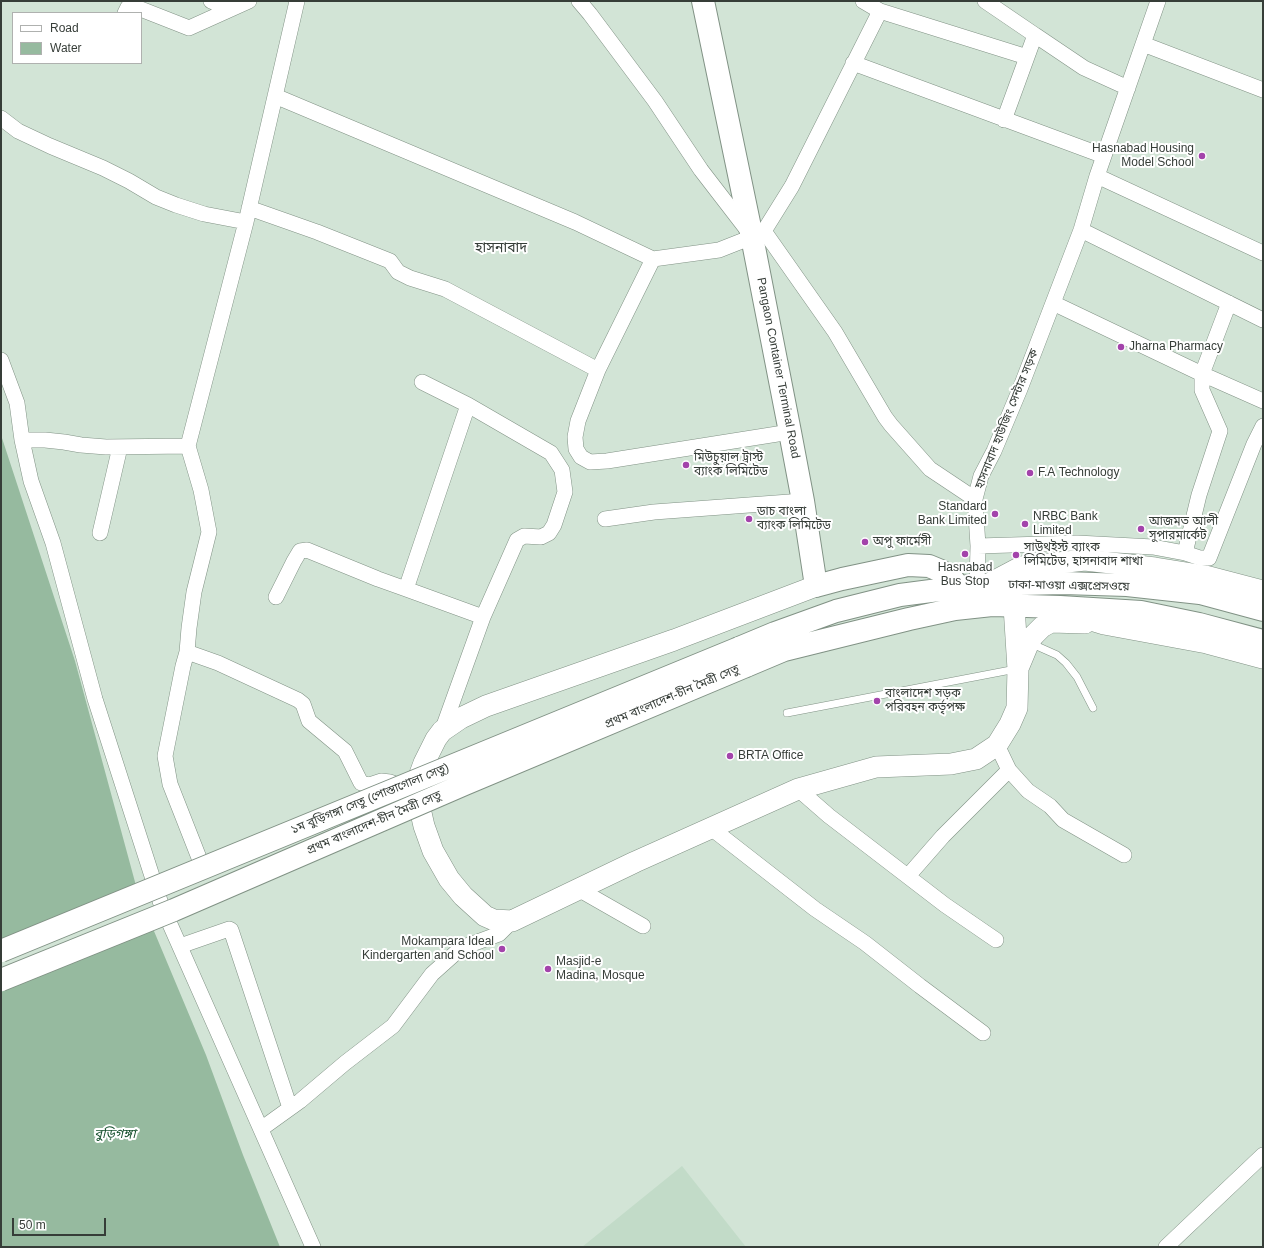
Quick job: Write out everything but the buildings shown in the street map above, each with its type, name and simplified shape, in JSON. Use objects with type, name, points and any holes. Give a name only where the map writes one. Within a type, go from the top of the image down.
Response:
[{"type":"highway","name":"Pangaon Container Terminal Road","points":[[704,1],[758,234],[816,586]]},
{"type":"highway","points":[[816,586],[908,565],[929,566],[952,578],[975,586]]},
{"type":"highway","name":"ঢাকা-মাওয়া এক্সপ্রেসওয়ে","points":[[742,657],[775,633],[836,611],[900,595],[975,586],[1063,583],[1127,585],[1200,593],[1263,610]]},
{"type":"highway","name":"ঢাকা-মাওয়া এক্সপ্রেসওয়ে","points":[[742,657],[784,650],[909,618],[955,609],[992,605],[1141,612],[1214,628],[1263,641]]},
{"type":"highway","name":"১ম বুড়িগঙ্গা সেতু (পোস্তাগোলা সেতু)","points":[[1,951],[203,868],[742,657]]},
{"type":"highway","name":"প্রথম বাংলাদেশ-চীন মৈত্রী সেতু","points":[[1,980],[174,910],[465,784],[742,657]]},
{"type":"main road","points":[[975,586],[1021,567],[1085,560],[1162,569],[1205,576],[1263,591]]},
{"type":"main road","points":[[816,586],[674,640],[486,706],[461,718],[442,731],[436,739],[424,763],[417,782],[416,795],[424,826],[433,851],[449,878],[463,896],[485,916],[494,920],[512,921],[580,890],[635,862],[798,789],[876,767],[951,764],[976,759],[997,745],[1010,724],[1017,708],[1018,669],[1023,641],[1014,606]]},
{"type":"main road","points":[[1060,607],[1075,615],[1104,624],[1207,643],[1263,658]]},
{"type":"main road","points":[[1023,641],[1034,635],[1042,626],[1051,622],[1104,624]]},
{"type":"street","points":[[211,1],[231,9]]},
{"type":"street","points":[[126,12],[128,7],[133,6],[189,28],[249,1]]},
{"type":"street","points":[[203,868],[170,784],[165,756],[187,652],[194,592],[209,532],[201,490],[188,446],[248,215],[297,1]]},
{"type":"street","points":[[579,1],[650,95],[701,170],[758,234],[835,332],[891,425],[930,469],[975,499]]},
{"type":"street","points":[[863,1],[880,11],[1027,57]]},
{"type":"street","points":[[986,1],[1084,68],[1128,88]]},
{"type":"street","name":"হাসনাবাদ হাউজিং সেন্টার সড়ক","points":[[975,586],[978,546],[975,499],[981,476],[994,452],[1020,389],[1081,230],[1097,176],[1158,1]]},
{"type":"street","points":[[275,96],[575,222],[652,259],[719,250],[758,234],[792,186],[880,11]]},
{"type":"street","points":[[1004,120],[1035,35]]},
{"type":"street","points":[[1143,44],[1263,90]]},
{"type":"street","points":[[853,63],[1104,156]]},
{"type":"street","points":[[1,118],[18,131],[110,171],[156,197],[176,205],[204,214],[248,215],[317,232],[390,261],[398,272],[445,289],[598,370]]},
{"type":"street","points":[[1097,176],[1263,253]]},
{"type":"street","points":[[1081,230],[1263,320]]},
{"type":"street","points":[[652,259],[598,370],[578,421],[575,437],[576,449],[581,457],[590,462],[607,461],[790,432]]},
{"type":"street","points":[[1053,303],[1202,374],[1263,401]]},
{"type":"street","points":[[1185,553],[1199,495],[1220,431],[1202,390],[1202,374],[1229,303]]},
{"type":"street","points":[[1,360],[17,403],[22,440],[31,481],[53,543],[95,699],[161,904],[313,1247]]},
{"type":"street","points":[[422,382],[468,405],[551,453],[562,470],[565,492],[554,525],[549,533],[541,537],[524,536],[517,540],[482,617],[442,731]]},
{"type":"street","points":[[406,589],[468,405]]},
{"type":"street","points":[[978,546],[1077,543],[1153,547],[1185,553],[1200,558],[1209,558],[1254,444],[1263,426]]},
{"type":"street","points":[[22,440],[45,440],[81,445],[120,447],[188,446]]},
{"type":"street","points":[[100,533],[120,447]]},
{"type":"street","points":[[605,519],[654,512],[803,501]]},
{"type":"street","points":[[276,597],[294,560],[300,551],[307,550],[378,579],[482,617]]},
{"type":"street","points":[[187,652],[218,663],[298,700],[303,704],[309,721],[345,751],[361,783],[365,785],[381,781],[390,782],[416,795]]},
{"type":"street","points":[[997,745],[1009,770],[1028,791],[1050,806],[1063,820],[1124,854]]},
{"type":"street","points":[[908,876],[943,836],[1009,770]]},
{"type":"street","points":[[798,789],[829,816],[945,905],[996,940]]},
{"type":"street","points":[[161,904],[416,795]]},
{"type":"street","points":[[711,828],[815,909],[866,943],[983,1033]]},
{"type":"street","points":[[580,890],[644,926]]},
{"type":"street","points":[[261,1129],[290,1108],[393,1026],[432,974],[461,948],[499,934],[512,921]]},
{"type":"street","points":[[180,946],[229,929],[231,930],[290,1108]]},
{"type":"street","points":[[1166,1247],[1263,1155]]},
{"type":"lane","points":[[1023,641],[1057,655],[1066,663],[1078,677],[1093,708]]},
{"type":"lane","points":[[787,713],[1018,669]]},
{"type":"shaded area","points":[[682,1166],[746,1247],[582,1247]]},
{"type":"water","name":"বুড়িগঙ্গা","points":[[1,435],[75,661],[138,893],[206,1055],[243,1155],[280,1247],[1,1247]]},
{"type":"pier","points":[[142,897],[154,926],[1,992],[1,954]]},
{"type":"place","name":"Hasnabad Housing Model School","points":[[1202,156]]},
{"type":"place","name":"Jharna Pharmacy","points":[[1121,347]]},
{"type":"place","name":"মিউচুয়াল ট্রাস্ট ব্যাংক লিমিটেড","points":[[686,465]]},
{"type":"place","name":"F.A Technology","points":[[1030,473]]},
{"type":"place","name":"Standard Bank Limited","points":[[995,514]]},
{"type":"place","name":"ডাচ বাংলা ব্যাংক লিমিটেড","points":[[749,519]]},
{"type":"place","name":"NRBC Bank Limited","points":[[1025,524]]},
{"type":"place","name":"আজমত আলী সুপারমার্কেট","points":[[1141,529]]},
{"type":"place","name":"অপু ফার্মেসী","points":[[865,542]]},
{"type":"place","name":"Hasnabad Bus Stop","points":[[965,554]]},
{"type":"place","name":"সাউথইস্ট ব্যাংক লিমিটেড, হাসনাবাদ শাখা","points":[[1016,555]]},
{"type":"place","name":"বাংলাদেশ সড়ক পরিবহন কর্তৃপক্ষ","points":[[877,701]]},
{"type":"place","name":"BRTA Office","points":[[730,756]]},
{"type":"place","name":"Mokampara Ideal Kindergarten and School","points":[[502,949]]},
{"type":"place","name":"Masjid-e Madina, Mosque","points":[[548,969]]},
{"type":"district","name":"হাসনাবাদ","points":[[501,248]]}]
